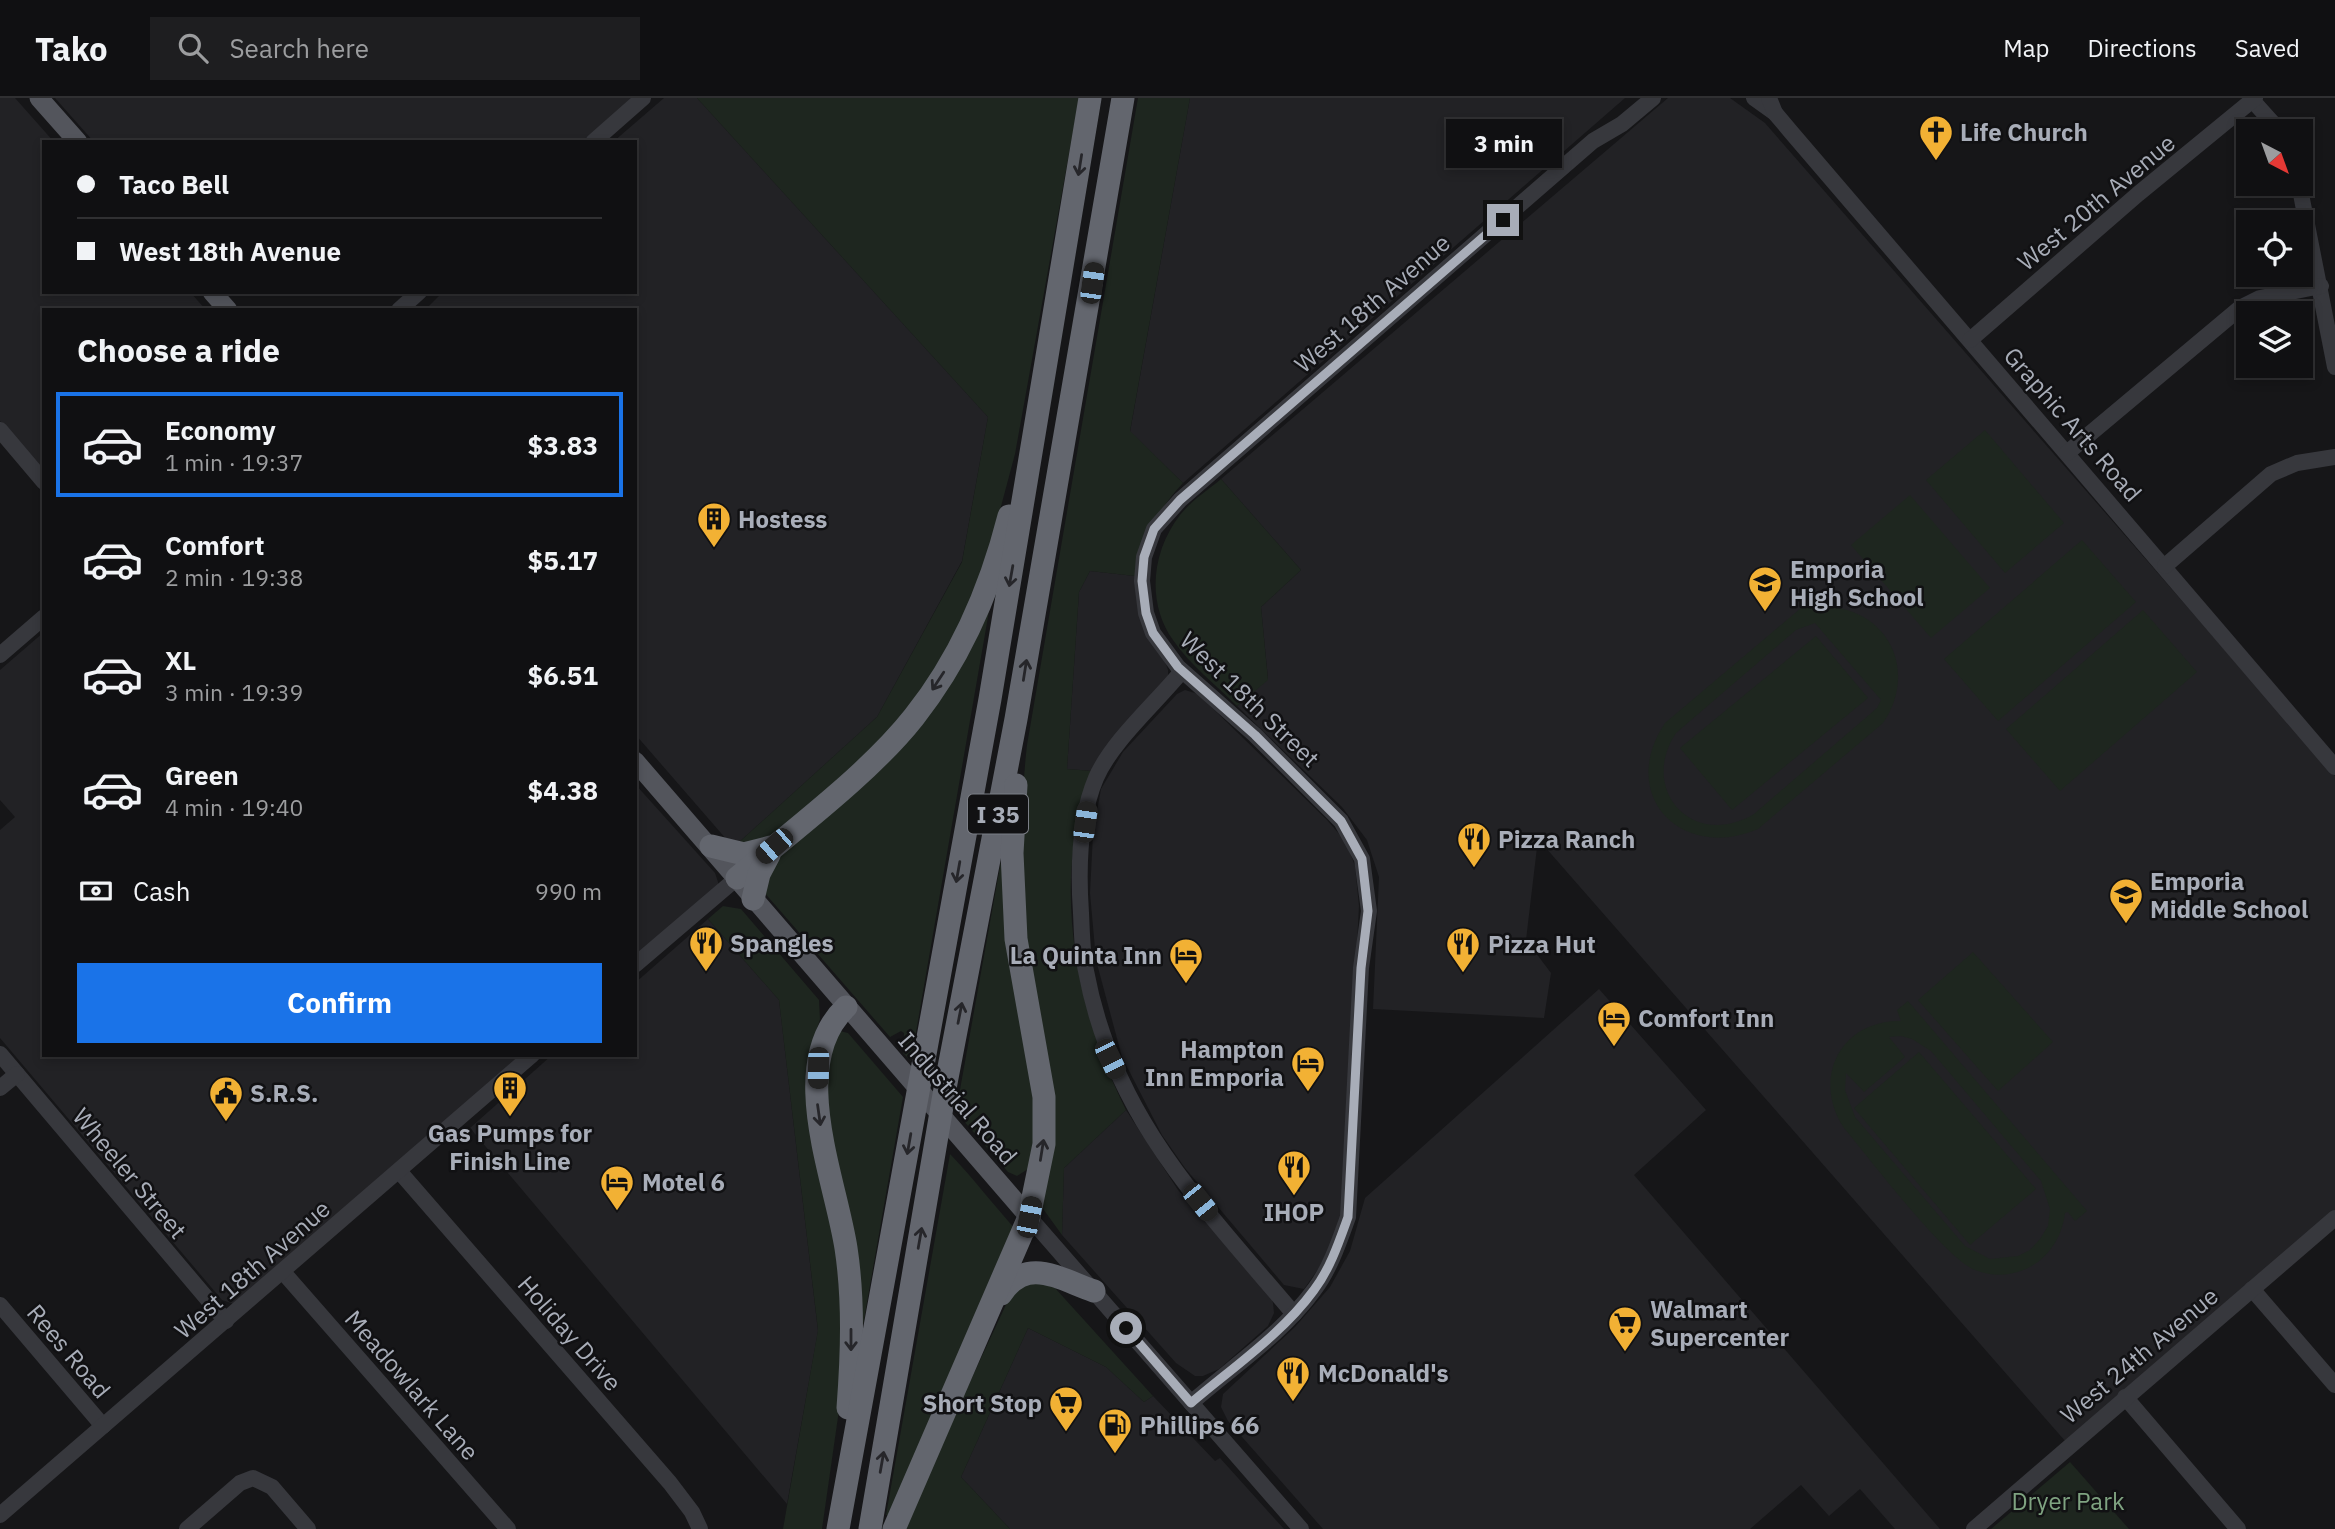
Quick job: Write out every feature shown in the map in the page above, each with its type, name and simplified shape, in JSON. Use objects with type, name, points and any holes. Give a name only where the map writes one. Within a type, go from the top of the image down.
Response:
[{"type":"highway","name":"I 35","points":[[838,1529],[1040,412],[1090,98]]},
{"type":"highway","name":"I 35","points":[[870,1529],[946,1083],[1016,719],[1123,98]]},
{"type":"highway","points":[[737,878],[887,747],[914,717],[946,668],[986,587],[1040,412]]},
{"type":"highway","points":[[894,1529],[1029,1217],[1044,1144],[1044,1097],[1016,939],[1012,853],[1016,719]]},
{"type":"highway","points":[[711,846],[744,854],[774,846]]},
{"type":"highway","points":[[753,899],[759,874],[774,846]]},
{"type":"highway","points":[[846,1007],[832,1021],[822,1040],[817,1108],[846,1248],[851,1301],[851,1364],[845,1446],[847,1484]]},
{"type":"highway","points":[[988,1315],[1007,1285],[1020,1274],[1037,1271],[1094,1291]]},
{"type":"main road","points":[[39,98],[76,140]]},
{"type":"main road","points":[[214,294],[226,308]]},
{"type":"main road","name":"Industrial Road","points":[[637,763],[1029,1217]]},
{"type":"street","points":[[595,140],[643,98]]},
{"type":"street","name":"West 18th Avenue","points":[[1175,505],[1599,136],[1636,98]]},
{"type":"street","name":"West 18th Avenue","points":[[1599,136],[1622,124],[1653,98]]},
{"type":"street","name":"Graphic Arts Road","points":[[1754,98],[1772,105],[2335,767]]},
{"type":"street","points":[[2254,99],[2270,119]]},
{"type":"street","name":"West 20th Avenue","points":[[1970,340],[2138,194],[2254,99]]},
{"type":"street","points":[[2302,196],[2335,367]]},
{"type":"street","points":[[2067,453],[2240,308],[2260,298],[2321,286]]},
{"type":"street","points":[[401,308],[417,294]]},
{"type":"street","points":[[0,430],[42,480]]},
{"type":"street","points":[[2165,566],[2271,474],[2297,463],[2335,457]]},
{"type":"street","name":"West 18th Street","points":[[1175,505],[1154,529],[1144,557],[1142,581],[1146,613],[1153,633],[1182,671],[1255,735],[1341,821],[1362,859],[1368,911],[1361,968],[1348,1217],[1336,1250],[1316,1288],[1294,1314],[1191,1403]]},
{"type":"street","points":[[0,655],[42,619]]},
{"type":"street","points":[[1182,671],[1104,761],[1095,779],[1086,814],[1079,890],[1085,970],[1110,1059],[1155,1144],[1294,1314]]},
{"type":"street","points":[[637,963],[737,878]]},
{"type":"street","name":"Wheeler Street","points":[[0,1055],[226,1321]]},
{"type":"street","name":"West 18th Avenue","points":[[0,1515],[529,1057]]},
{"type":"street","points":[[0,1088],[17,1074]]},
{"type":"street","name":"Holiday Drive","points":[[399,1171],[670,1483],[692,1512],[700,1529]]},
{"type":"street","name":"Industrial Road","points":[[1029,1217],[1301,1529]]},
{"type":"street","name":"West 24th Avenue","points":[[1973,1529],[2335,1218]]},
{"type":"street","name":"Meadowlark Lane","points":[[283,1272],[508,1529]]},
{"type":"street","points":[[2252,1289],[2335,1385]]},
{"type":"street","name":"Rees Road","points":[[0,1305],[103,1426]]},
{"type":"street","points":[[2125,1397],[2238,1529]]},
{"type":"street","points":[[187,1529],[240,1483],[253,1478],[272,1487],[308,1529]]},
{"type":"shaded area","points":[[0,98],[15,98],[52,140],[42,140],[42,294],[192,294],[204,308],[42,308],[42,470],[0,421]]},
{"type":"shaded area","points":[[55,98],[633,98],[583,140],[92,140]]},
{"type":"shaded area","points":[[664,98],[697,98],[988,417],[962,561],[877,717],[736,845],[727,840],[637,736],[637,308],[427,308],[441,294],[637,294],[637,140],[615,140]]},
{"type":"shaded area","points":[[1190,98],[1625,98],[1183,483],[1130,432]]},
{"type":"shaded area","name":"Emporia High School","points":[[1668,98],[1730,98],[1765,123],[2335,776],[2335,1211],[2066,1442],[1538,839],[1526,940],[1551,973],[1544,1018],[1373,1009],[1379,877],[1367,840],[1342,807],[1237,706],[1268,679],[1261,607],[1301,570],[1221,479]]},
{"type":"shaded area","points":[[1090,571],[1135,576],[1168,670],[1168,676],[1092,771],[1067,769],[1079,592]]},
{"type":"shaded area","points":[[42,634],[42,1057],[524,1057],[234,1304],[222,1300],[0,1038],[0,830],[15,817],[0,800],[0,670]]},
{"type":"shaded area","points":[[1185,690],[1198,694],[1327,820],[1346,842],[1355,866],[1359,906],[1343,1205],[1340,1225],[1321,1265],[1304,1289],[1284,1285],[1185,1168],[1162,1135],[1122,1057],[1096,960],[1090,893],[1093,834],[1101,789],[1123,752],[1177,694]]},
{"type":"shaded area","points":[[637,786],[715,873],[718,886],[637,959]]},
{"type":"shaded area","points":[[708,919],[779,1000],[818,1331],[787,1504],[470,1128],[550,1057],[637,1057],[637,981]]},
{"type":"shaded area","points":[[1599,989],[1706,1110],[1634,1175],[1940,1529],[1895,1529],[1860,1489],[1829,1516],[1801,1485],[1750,1529],[1323,1529],[1228,1421],[1221,1407],[1223,1394],[1295,1327],[1330,1287],[1350,1251],[1365,1198]]},
{"type":"shaded area","points":[[1126,1110],[1178,1190],[1269,1291],[1273,1303],[1274,1313],[1268,1326],[1219,1369],[1203,1376],[1195,1376],[1176,1363],[1062,1235],[1064,1168]]},
{"type":"shaded area","points":[[1028,1328],[1106,1367],[1144,1402],[1153,1396],[1215,1461],[1220,1458],[1284,1529],[1010,1529],[961,1477]]},
{"type":"green space","points":[[697,98],[1079,98],[1015,454],[984,570],[942,660],[895,727],[770,841],[736,845],[877,717],[962,562],[988,417]]},
{"type":"green space","points":[[1138,98],[1190,98],[1130,431],[1183,483],[1165,505],[1153,526],[1135,576],[1090,571],[1079,592],[1067,769],[1092,771],[1072,860],[1072,925],[1090,1020],[1112,1081],[1126,1110],[1064,1168],[1062,1235],[1041,1206],[1021,918],[1022,802],[1027,745]]},
{"type":"green space","points":[[1985,430],[2064,523],[2005,573],[1926,480]]},
{"type":"green space","points":[[1221,479],[1301,570],[1261,607],[1268,680],[1237,706],[1195,666],[1173,640],[1164,625],[1156,593],[1158,560],[1171,529],[1189,505]]},
{"type":"green space","points":[[1910,495],[1990,588],[1931,638],[1851,545]]},
{"type":"green space","points":[[2082,540],[2136,602],[1998,721],[1944,659]]},
{"type":"green space","points":[[1820,592],[1833,607],[1854,612],[1871,622],[1884,635],[1893,650],[1898,667],[1898,686],[1893,705],[1883,723],[1758,829],[1730,837],[1704,836],[1682,829],[1665,815],[1653,797],[1648,775],[1652,750],[1665,723]],"holes":[[[1815,623],[1881,700],[1877,708],[1754,814],[1732,823],[1711,825],[1693,819],[1678,809],[1668,794],[1664,775],[1666,755],[1676,733],[1796,630]]]},
{"type":"green space","points":[[984,610],[989,611],[911,1061],[903,1053],[904,1033],[901,1031],[890,1037],[763,891],[776,860],[858,785]]},
{"type":"green space","points":[[2143,610],[2197,672],[2060,791],[2006,729]]},
{"type":"green space","points":[[1816,636],[1868,698],[1732,810],[1680,748]]},
{"type":"green space","points":[[1001,861],[1039,1112],[1028,1169],[1017,1176],[1008,1172],[956,1112]]},
{"type":"green space","points":[[723,906],[741,909],[819,1000],[820,1019],[809,1054],[840,1276],[841,1396],[822,1529],[783,1529],[818,1330],[779,1000],[708,919]]},
{"type":"green space","points":[[1973,952],[2053,1042],[1998,1091],[1918,1000]]},
{"type":"green space","points":[[1908,1001],[2087,1211],[2075,1221],[2068,1212],[2065,1213],[2054,1245],[2043,1258],[2028,1268],[2015,1273],[1995,1275],[1975,1270],[1962,1261],[1927,1228],[1844,1128],[1835,1109],[1831,1090],[1832,1072],[1838,1055],[1848,1041],[1862,1030],[1880,1023],[1901,1021],[1897,1010]],"holes":[[[1889,1037],[1912,1039],[1931,1051],[2041,1181],[2050,1209],[2048,1226],[2030,1250],[2018,1256],[1990,1259],[1965,1246],[1855,1117],[1845,1090],[1846,1073],[1864,1092],[1905,1057]]]},
{"type":"green space","points":[[840,1031],[848,1033],[903,1097],[859,1348],[821,1070]]},
{"type":"green space","points":[[1919,1052],[2036,1189],[1970,1245],[1854,1108]]},
{"type":"green space","points":[[950,1154],[1018,1232],[893,1516],[886,1515]]},
{"type":"green space","points":[[1030,1280],[1055,1288],[1153,1396],[1144,1402],[1106,1367],[1028,1328],[961,1477],[1010,1529],[901,1529],[1011,1294]]},
{"type":"green space","name":"Dryer Park","points":[[2070,1462],[2129,1529],[1991,1529]]},
{"type":"place","name":"Life Church","points":[[1936,162]]},
{"type":"place","name":"Hostess","points":[[714,549]]},
{"type":"place","name":"Emporia High School","points":[[1765,613]]},
{"type":"place","name":"Pizza Ranch","points":[[1474,869]]},
{"type":"place","name":"Emporia Middle School","points":[[2126,925]]},
{"type":"place","name":"Spangles","points":[[706,973]]},
{"type":"place","name":"Pizza Hut","points":[[1463,974]]},
{"type":"place","name":"La Quinta Inn","points":[[1186,985]]},
{"type":"place","name":"Comfort Inn","points":[[1614,1048]]},
{"type":"place","name":"Hampton Inn Emporia","points":[[1308,1093]]},
{"type":"place","name":"Gas Pumps for Finish Line","points":[[510,1118]]},
{"type":"place","name":"S.R.S.","points":[[226,1123]]},
{"type":"place","name":"IHOP","points":[[1294,1197]]},
{"type":"place","name":"Motel 6","points":[[617,1212]]},
{"type":"place","name":"Walmart Supercenter","points":[[1625,1353]]},
{"type":"place","name":"McDonald's","points":[[1293,1403]]},
{"type":"place","name":"Short Stop","points":[[1066,1433]]},
{"type":"place","name":"Phillips 66","points":[[1115,1455]]},
{"type":"route","points":[[1126,1328],[1191,1403],[1292,1317],[1316,1288],[1336,1250],[1348,1217],[1361,968],[1368,911],[1368,891],[1362,859],[1341,821],[1255,735],[1178,667],[1153,633],[1146,613],[1142,581],[1144,557],[1154,529],[1180,500],[1503,220]]}]
